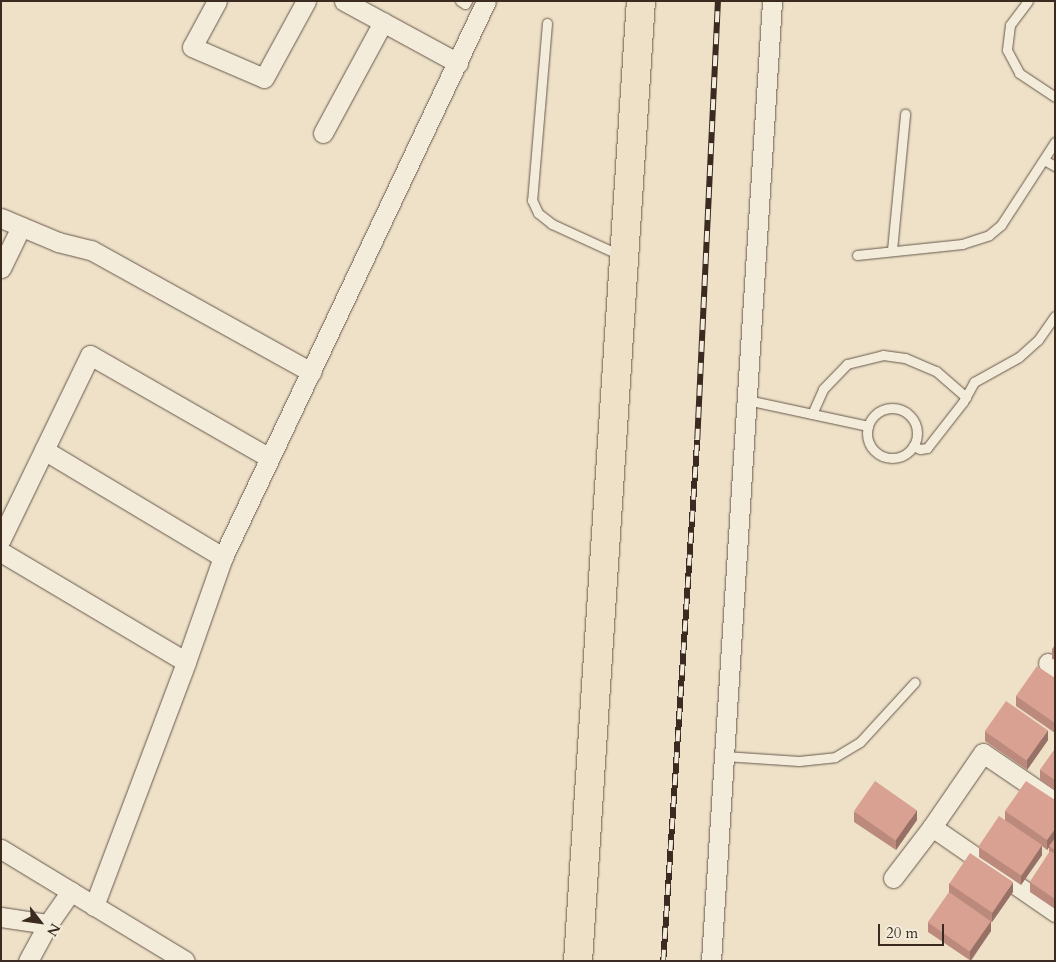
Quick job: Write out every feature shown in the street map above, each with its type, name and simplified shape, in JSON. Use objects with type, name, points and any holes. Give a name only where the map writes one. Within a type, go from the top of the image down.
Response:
[{"type":"main road","points":[[578,961],[641,1]]},
{"type":"street","points":[[217,1],[192,47],[264,78],[306,1]]},
{"type":"street","points":[[344,1],[458,63]]},
{"type":"street","points":[[94,906],[186,662],[223,557],[486,1]]},
{"type":"street","points":[[711,961],[772,1]]},
{"type":"street","points":[[323,133],[383,22]]},
{"type":"street","points":[[1,218],[58,242],[91,250],[312,372]]},
{"type":"street","points":[[1,268],[21,227]]},
{"type":"street","points":[[1,539],[90,355],[270,458]]},
{"type":"street","points":[[44,450],[223,557]]},
{"type":"street","points":[[1,552],[186,662]]},
{"type":"street","points":[[893,878],[932,827],[983,753],[1055,802]]},
{"type":"street","points":[[932,827],[1055,912]]},
{"type":"street","points":[[1,849],[185,961]]},
{"type":"street","points":[[28,961],[48,924],[71,892]]},
{"type":"street","points":[[1,917],[48,924]]},
{"type":"lane","points":[[460,1],[465,4],[466,1]]},
{"type":"lane","points":[[1028,1],[1010,25],[1008,50],[1018,73],[1055,96]]},
{"type":"lane","points":[[547,23],[532,200],[538,214],[552,224],[624,257]]},
{"type":"lane","points":[[892,250],[906,114]]},
{"type":"lane","points":[[856,255],[962,244],[989,235],[1001,225],[1055,142]]},
{"type":"lane","points":[[1044,160],[1055,166]]},
{"type":"lane","points":[[913,446],[920,449],[927,448],[966,397],[974,382],[1019,357],[1038,340],[1055,316]]},
{"type":"lane","points":[[812,414],[823,390],[847,364],[883,355],[905,358],[936,371],[966,397]]},
{"type":"lane","points":[[747,400],[868,426]]},
{"type":"lane","points":[[898,408],[912,418],[916,425],[917,434],[913,446],[905,454],[898,457],[882,456],[870,445],[868,426],[874,415],[882,410],[898,408]]},
{"type":"lane","points":[[724,756],[799,761],[835,757],[860,742],[915,682]]},
{"type":"building","points":[[1037,666],[1055,678],[1055,723],[1016,696]]},
{"type":"building","points":[[1006,701],[1048,730],[1027,761],[985,731]]},
{"type":"building","points":[[1055,749],[1055,780],[1040,770]]},
{"type":"building","points":[[875,781],[917,810],[896,841],[854,811]]},
{"type":"building","points":[[1026,781],[1055,800],[1055,829],[1047,840],[1005,811]]},
{"type":"building","points":[[999,816],[1042,845],[1021,876],[978,847]]},
{"type":"building","points":[[1055,838],[1055,850],[1049,846]]},
{"type":"building","points":[[1050,851],[1055,854],[1055,899],[1030,882]]},
{"type":"building","points":[[970,853],[1013,882],[992,913],[949,884]]},
{"type":"building","points":[[949,892],[991,921],[970,952],[928,922]]},
{"type":"railway","points":[[663,961],[697,440],[718,1]]}]
